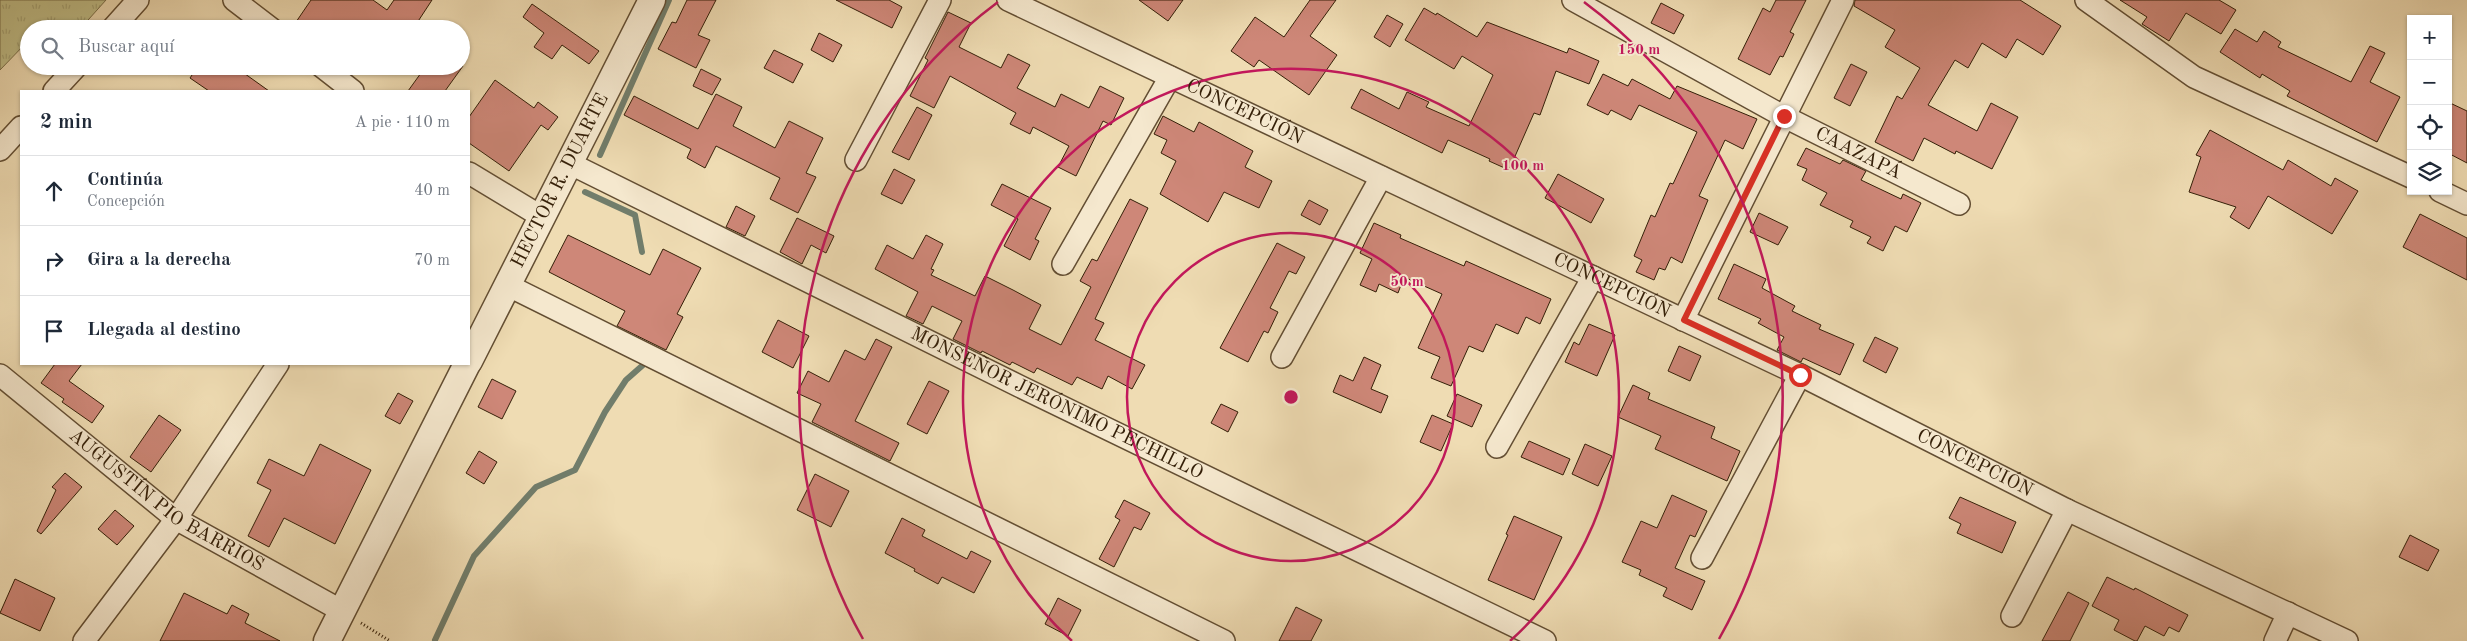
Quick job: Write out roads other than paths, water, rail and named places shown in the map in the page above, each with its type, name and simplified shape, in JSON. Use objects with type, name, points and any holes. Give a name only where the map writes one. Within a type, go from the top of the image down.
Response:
[{"type":"street","points":[[120,20],[138,0]]},
{"type":"street","points":[[234,0],[260,20]]},
{"type":"street","name":"HECTOR R. DUARTE","points":[[470,358],[652,0]]},
{"type":"street","points":[[856,160],[940,0]]},
{"type":"street","name":"CONCEPCIÓN","points":[[1008,0],[1800,375],[2067,510],[2347,641]]},
{"type":"street","points":[[1684,320],[1843,0]]},
{"type":"street","points":[[2086,0],[2194,77],[2407,175]]},
{"type":"street","name":"CAAZAPÁ","points":[[1577,1],[1784,116],[1959,204]]},
{"type":"street","points":[[55,90],[69,75]]},
{"type":"street","points":[[332,75],[352,90]]},
{"type":"street","points":[[1063,264],[1170,77]]},
{"type":"street","points":[[0,150],[20,128]]},
{"type":"street","name":"MONSEÑOR JERÓNIMO PECHILLO","points":[[570,163],[1019,386],[1545,641]]},
{"type":"street","points":[[470,173],[542,217]]},
{"type":"street","points":[[1282,357],[1381,177]]},
{"type":"street","points":[[2448,195],[2467,204]]},
{"type":"street","points":[[1497,448],[1593,277]]},
{"type":"street","points":[[508,285],[1224,641]]},
{"type":"street","points":[[84,641],[176,519],[277,365]]},
{"type":"street","name":"HECTOR R. DUARTE","points":[[327,641],[466,365]]},
{"type":"street","name":"AUGUSTÍN PIO BARRIOS","points":[[0,375],[176,519],[342,611]]},
{"type":"street","points":[[1702,558],[1800,375]]},
{"type":"street","points":[[2012,616],[2067,510]]},
{"type":"street","points":[[2275,641],[2288,613]]},
{"type":"waterway","points":[[600,155],[669,0]]},
{"type":"waterway","points":[[585,192],[635,215],[642,252]]},
{"type":"waterway","points":[[435,640],[474,556],[536,487],[575,470],[605,412],[626,380],[643,365]]}]
